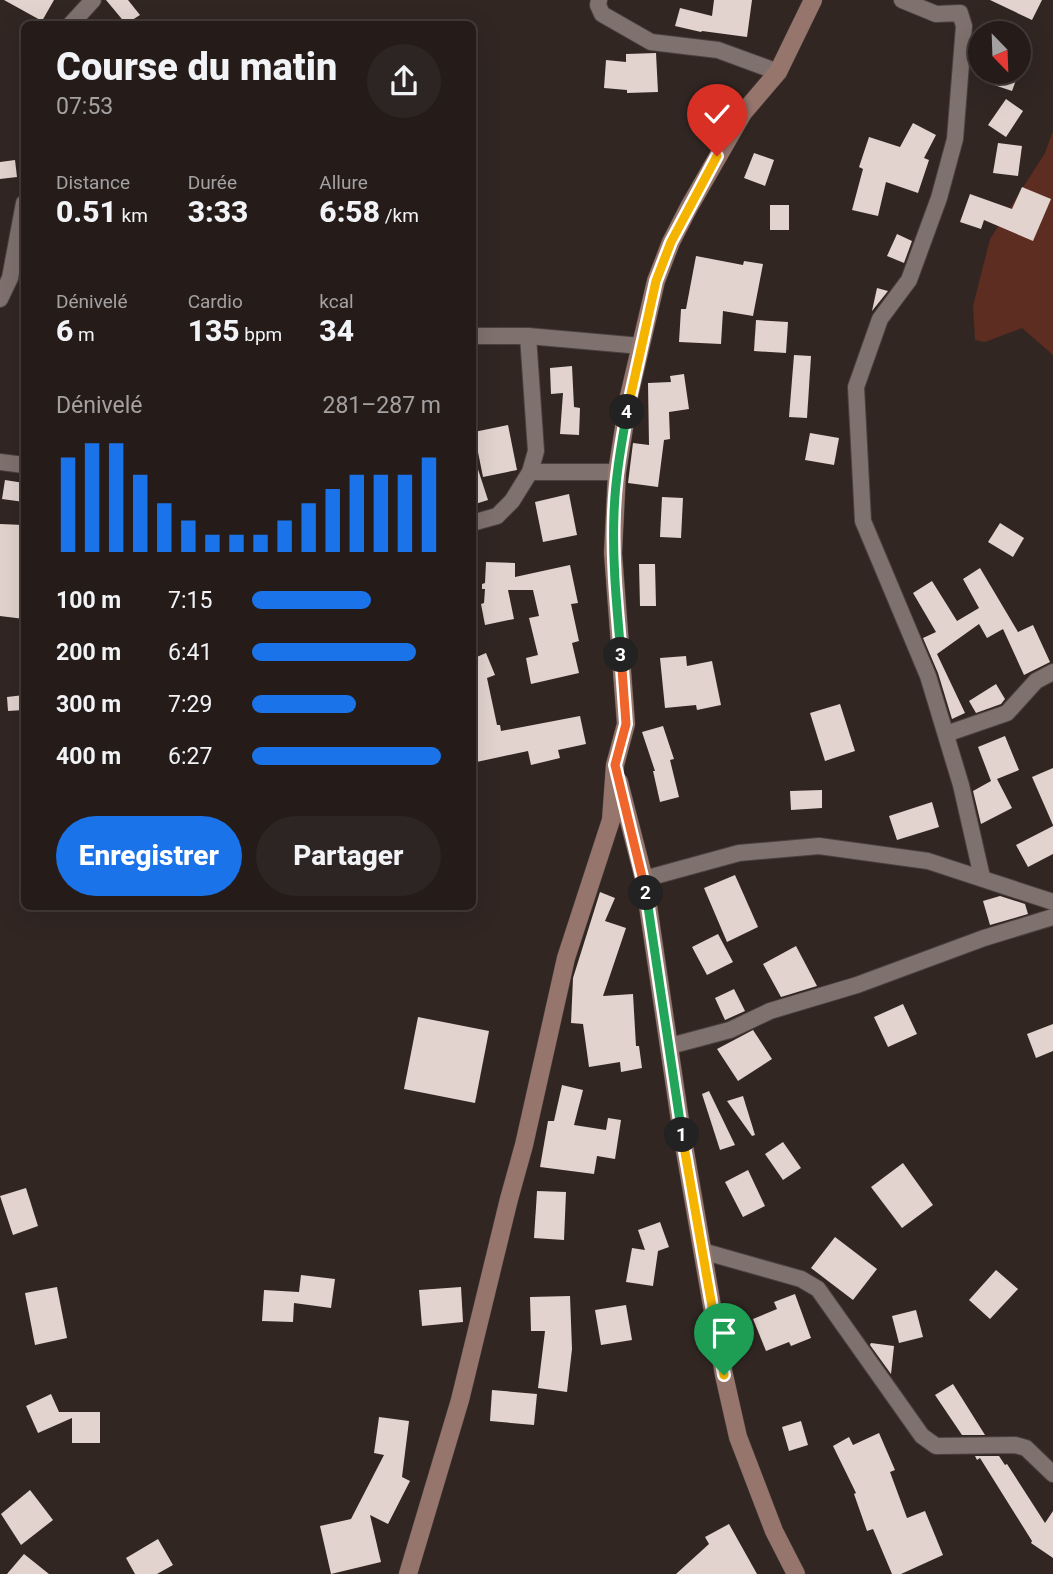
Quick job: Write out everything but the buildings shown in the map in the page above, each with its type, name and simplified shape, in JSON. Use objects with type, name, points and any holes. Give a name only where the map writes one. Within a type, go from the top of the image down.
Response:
[{"type":"main road","points":[[408,1574],[460,1400],[528,1132],[566,958],[611,820],[615,765],[626,724],[614,553],[617,472],[629,396],[656,281],[671,242],[743,113],[778,72],[813,0]]},
{"type":"main road","points":[[615,765],[644,879],[682,1134],[724,1375],[738,1437],[774,1531],[796,1574]]},
{"type":"street","points":[[75,21],[93,0]]},
{"type":"street","points":[[599,0],[602,14],[651,42],[718,50],[778,72]]},
{"type":"street","points":[[902,0],[936,14],[960,13],[964,26],[955,139],[939,198],[909,279],[880,319],[856,387],[863,521],[928,676],[961,785],[982,877]]},
{"type":"street","points":[[0,299],[10,278],[21,219]]},
{"type":"street","points":[[476,336],[528,336],[641,346]]},
{"type":"street","points":[[476,522],[497,516],[512,502],[530,472],[536,451],[528,336]]},
{"type":"street","points":[[0,462],[21,465]]},
{"type":"street","points":[[530,472],[617,472]]},
{"type":"street","points":[[946,734],[1007,713],[1036,681],[1053,672]]},
{"type":"street","points":[[644,879],[739,853],[819,846],[928,861],[1053,902]]},
{"type":"street","points":[[670,1046],[730,1030],[770,1011],[857,985],[984,938],[1053,917]]},
{"type":"street","points":[[702,1251],[801,1279],[818,1289],[832,1305],[885,1386],[922,1436],[936,1446],[1015,1444],[1026,1448],[1053,1474]]},
{"type":"shaded area","points":[[1053,131],[1053,355],[1022,328],[985,342],[975,340],[973,306],[990,239],[1045,153]]},
{"type":"route","points":[[717,156],[671,242],[656,281],[629,396],[617,472],[614,514],[618,626],[626,724],[615,765],[644,879],[682,1134],[724,1375]]}]
